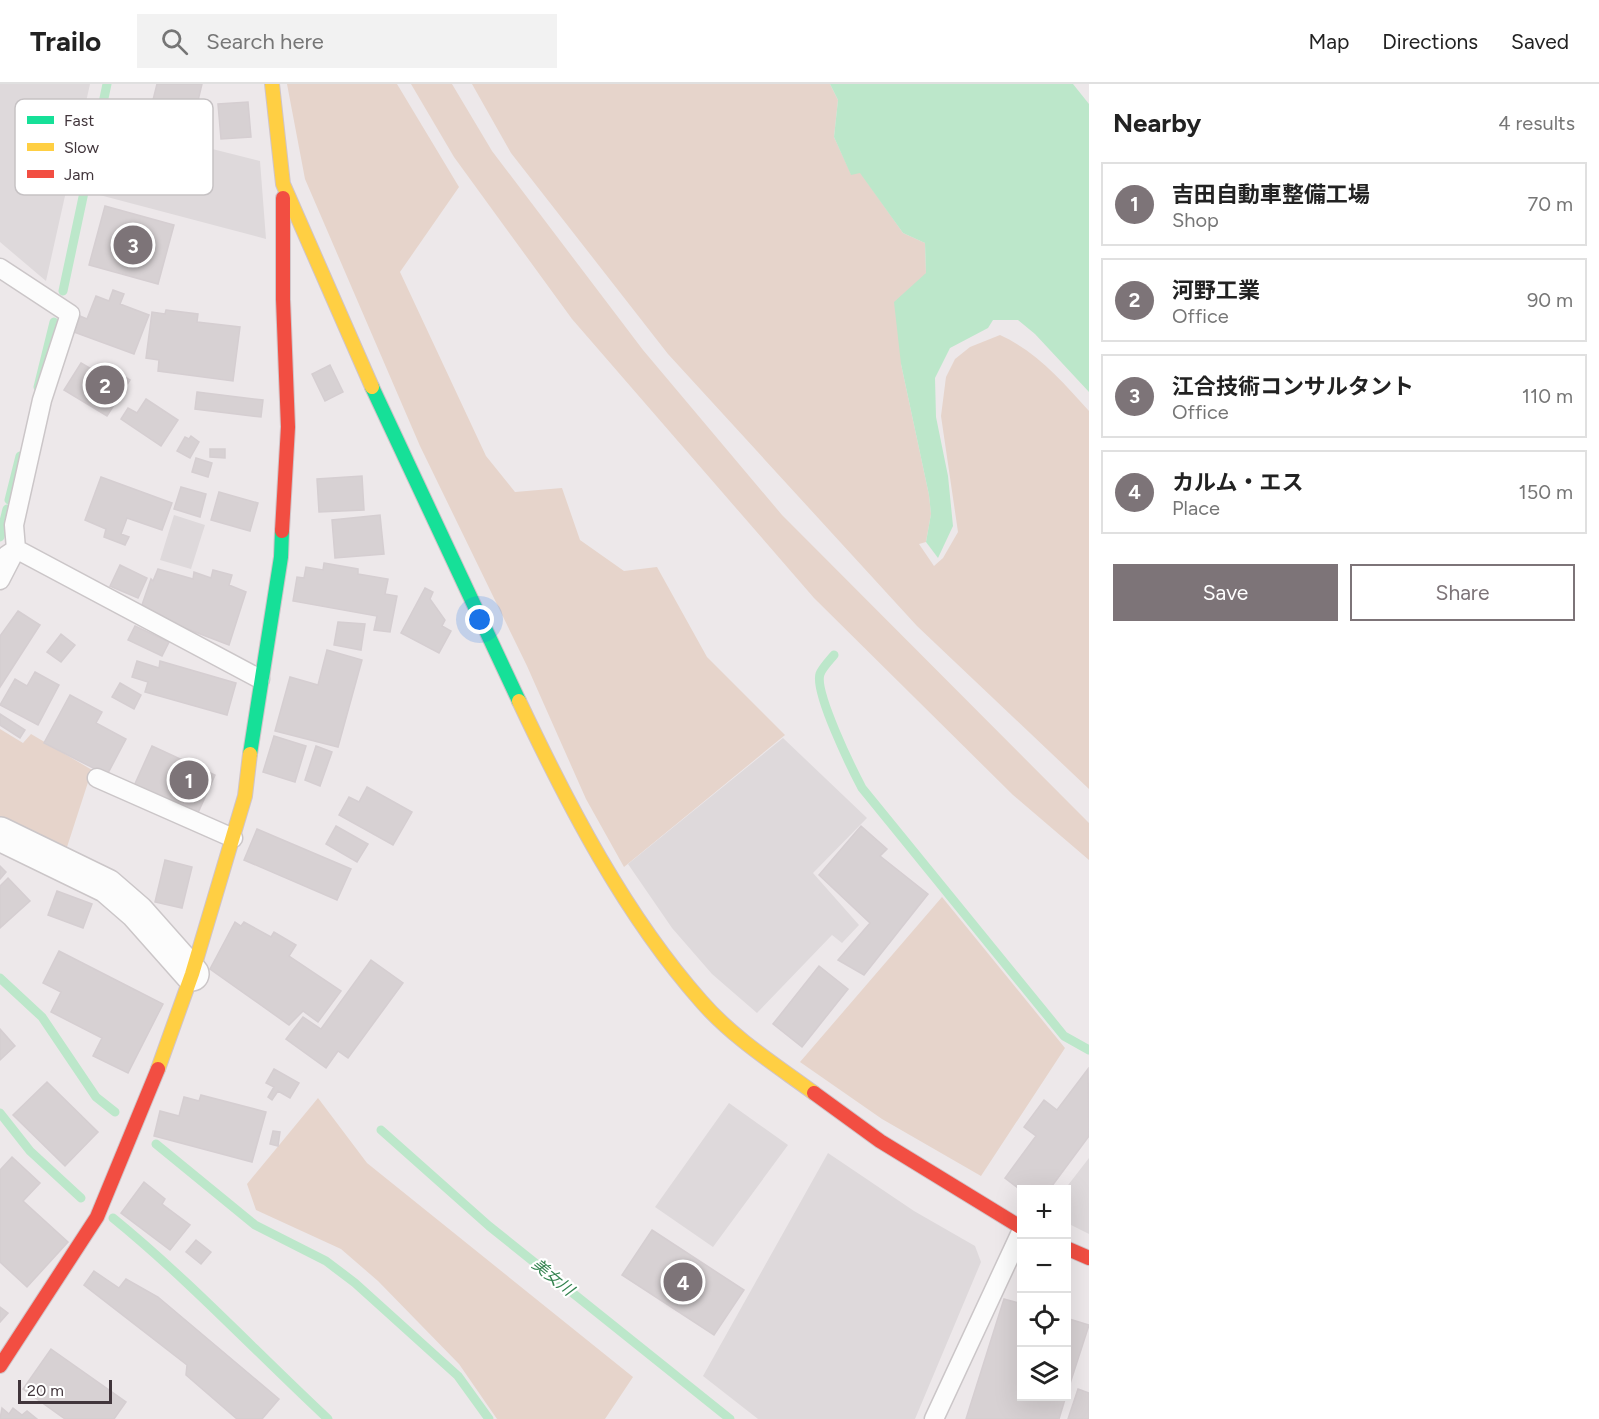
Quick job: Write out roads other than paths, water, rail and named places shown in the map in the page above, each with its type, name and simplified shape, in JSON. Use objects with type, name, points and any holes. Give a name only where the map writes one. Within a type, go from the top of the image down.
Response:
[{"type":"street","points":[[0,1366],[97,1217],[143,1110],[192,974],[245,796],[281,557],[288,428],[283,299],[283,184],[272,84]]},
{"type":"street","points":[[283,184],[338,313],[521,705],[590,841],[663,954],[702,1003],[746,1043],[880,1141],[1017,1226]]},
{"type":"street","points":[[0,834],[107,886],[137,912],[192,974]]},
{"type":"street","points":[[1071,1250],[1089,1258]]},
{"type":"lane","points":[[0,268],[70,314],[42,400],[14,525],[16,549],[0,580]]},
{"type":"lane","points":[[16,549],[261,679]]},
{"type":"lane","points":[[0,559],[16,549]]},
{"type":"lane","points":[[97,778],[233,838]]},
{"type":"lane","points":[[934,1419],[1017,1239]]},
{"type":"waterway","points":[[104,99],[107,84]]},
{"type":"waterway","points":[[63,291],[83,195]]},
{"type":"waterway","points":[[38,387],[54,322]]},
{"type":"waterway","points":[[9,500],[20,456]]},
{"type":"waterway","points":[[0,537],[7,509]]},
{"type":"waterway","points":[[834,655],[821,672],[820,683],[835,731],[862,788],[1064,1036],[1089,1050]]},
{"type":"waterway","points":[[0,978],[42,1017],[96,1097],[115,1112]]},
{"type":"waterway","points":[[0,1113],[30,1151],[81,1198]]},
{"type":"waterway","name":"美女川","points":[[381,1130],[489,1226],[730,1419]]},
{"type":"waterway","points":[[156,1144],[255,1225],[326,1261],[355,1283],[458,1376],[489,1419]]},
{"type":"waterway","points":[[113,1218],[195,1291],[328,1419]]},
{"type":"place","name":"江合技術コンサルタント","points":[[133,245]]},
{"type":"place","name":"河野工業","points":[[105,385]]},
{"type":"place","name":"吉田自動車整備工場","points":[[189,780]]},
{"type":"place","name":"カルム・エス","points":[[683,1282]]}]
